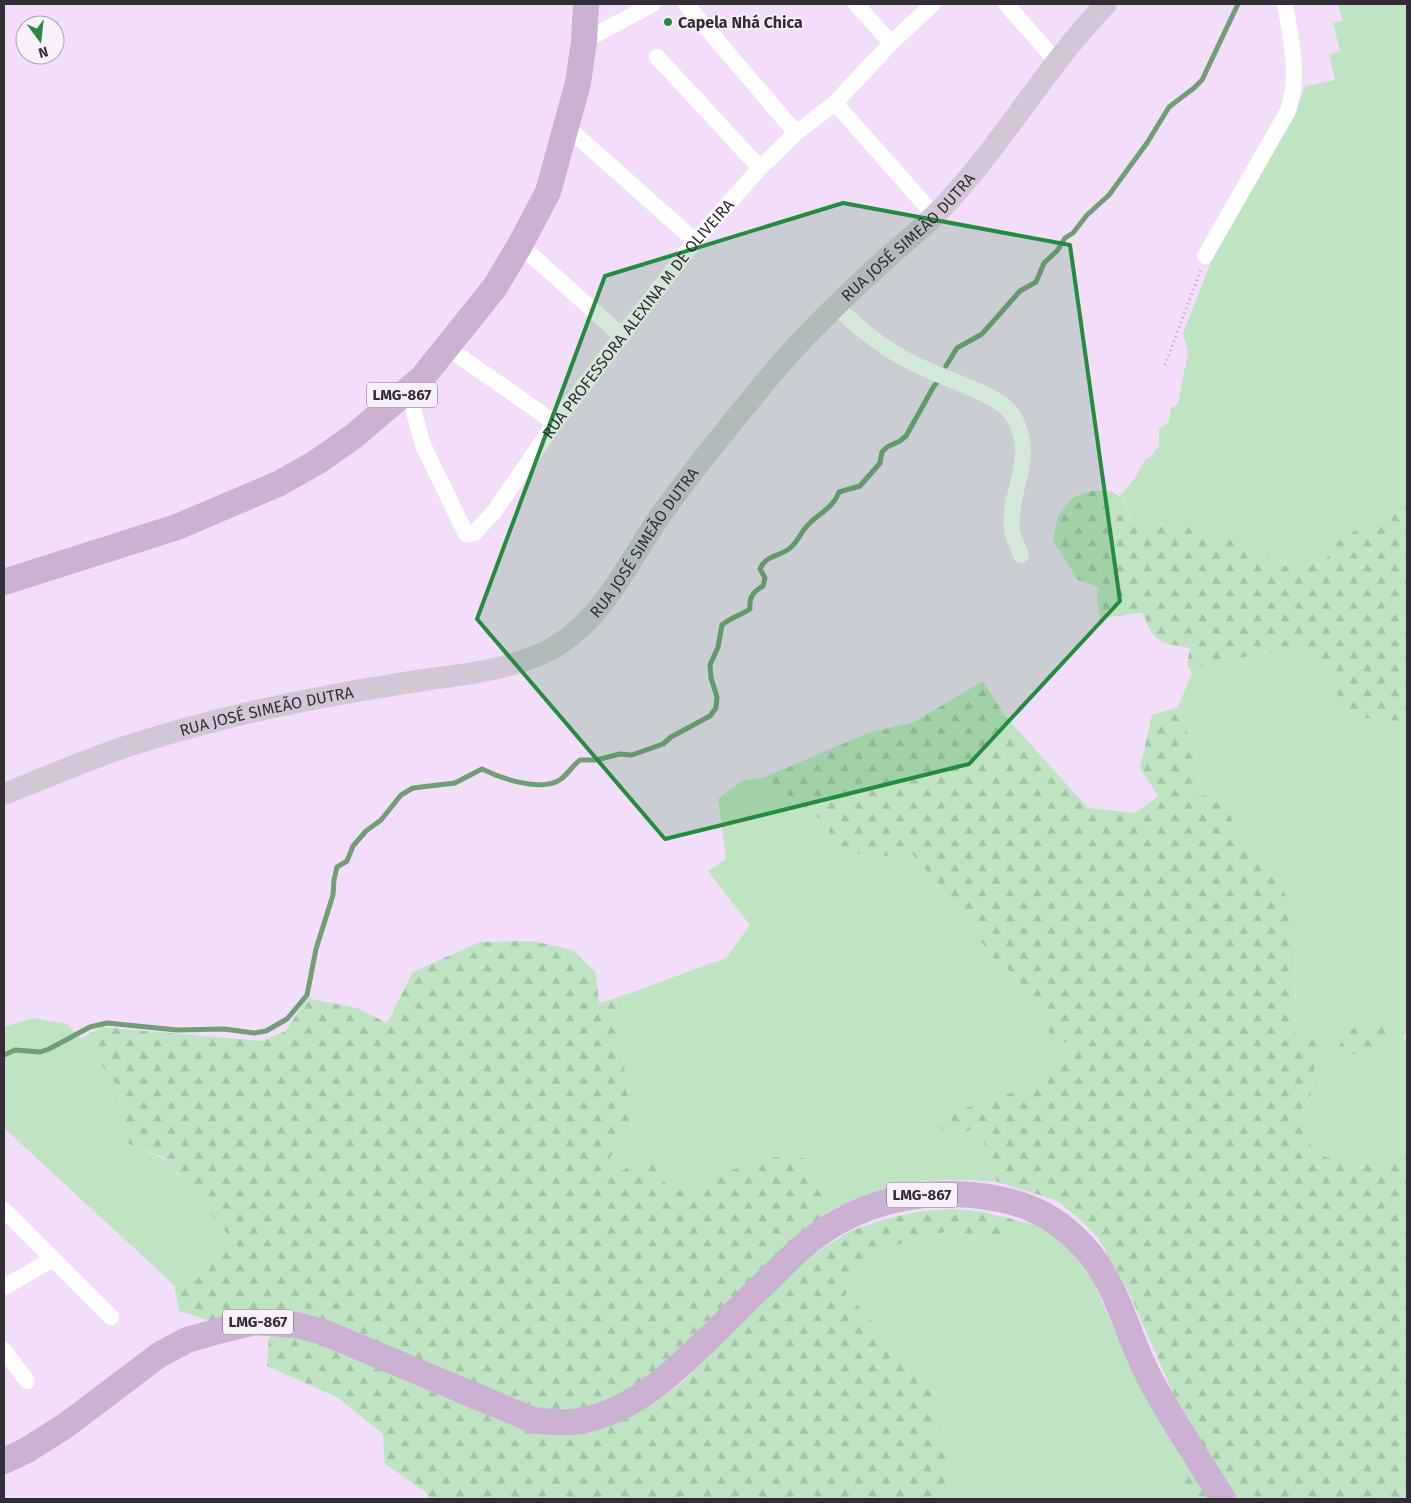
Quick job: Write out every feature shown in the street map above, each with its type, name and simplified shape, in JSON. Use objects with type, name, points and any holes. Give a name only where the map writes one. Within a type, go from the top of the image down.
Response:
[{"type":"main road","name":"LMG-867","points":[[4,582],[177,527],[278,484],[318,462],[354,436],[422,378],[448,348],[495,287],[548,192],[578,83],[584,41],[586,4]]},
{"type":"main road","name":"RUA JOSÉ SIMEÃO DUTRA","points":[[4,794],[134,744],[202,724],[312,699],[476,673],[515,664],[544,653],[568,638],[587,622],[603,604],[651,529],[713,446],[776,369],[835,306],[935,216],[972,174],[1057,62],[1106,4]]},
{"type":"main road","name":"LMG-867","points":[[4,1461],[27,1450],[65,1426],[158,1356],[187,1340],[255,1322],[296,1325],[323,1332],[533,1420],[556,1423],[583,1420],[609,1413],[635,1400],[668,1377],[785,1262],[809,1241],[835,1223],[862,1210],[892,1200],[921,1195],[954,1193],[989,1196],[1042,1212],[1066,1228],[1086,1248],[1103,1272],[1114,1294],[1147,1374],[1223,1499]]},
{"type":"street","points":[[584,41],[653,4]]},
{"type":"street","points":[[686,4],[796,133]]},
{"type":"street","points":[[856,4],[891,43]]},
{"type":"street","name":"RUA PROFESSORA ALEXINA M DE OLIVEIRA","points":[[408,390],[423,445],[466,534],[474,534],[494,512],[555,423],[695,240],[760,168],[796,133],[835,103],[891,43],[933,4]]},
{"type":"street","points":[[1006,4],[1057,62]]},
{"type":"street","points":[[1205,256],[1288,111],[1294,95],[1295,63],[1286,4]]},
{"type":"street","points":[[657,57],[760,168]]},
{"type":"street","points":[[835,103],[935,216]]},
{"type":"street","points":[[567,127],[695,240]]},
{"type":"street","points":[[520,245],[622,336]]},
{"type":"street","points":[[835,306],[861,330],[904,358],[987,395],[1002,405],[1013,416],[1020,429],[1023,444],[1023,462],[1011,516],[1012,532],[1021,555]]},
{"type":"street","points":[[448,348],[555,423]]},
{"type":"street","points":[[4,1210],[111,1317]]},
{"type":"street","points":[[4,1287],[53,1259]]},
{"type":"street","points":[[4,1350],[27,1382]]},
{"type":"path","points":[[1165,364],[1205,256]]},
{"type":"highlighted area","points":[[843,203],[1070,245],[1120,601],[969,764],[665,839],[477,619],[605,276]]},
{"type":"green space","points":[[1338,4],[1407,4],[1407,504],[1403,504],[1390,515],[1372,520],[1336,543],[1323,564],[1306,562],[1269,569],[1227,540],[1208,540],[1185,523],[1134,526],[1123,499],[1119,497],[1134,479],[1145,460],[1152,456],[1159,445],[1159,429],[1169,422],[1171,408],[1178,404],[1188,352],[1183,333],[1212,260],[1292,117],[1306,86],[1335,80],[1329,54],[1340,51],[1333,23],[1343,21]]},
{"type":"green space","points":[[1091,491],[1111,491],[1122,499],[1134,526],[1185,523],[1208,540],[1227,540],[1268,552],[1269,569],[1306,562],[1323,564],[1336,543],[1372,520],[1390,515],[1404,504],[1407,504],[1407,719],[1402,721],[1365,718],[1343,707],[1334,686],[1315,654],[1296,649],[1207,663],[1192,673],[1187,664],[1190,648],[1172,645],[1160,640],[1151,630],[1143,613],[1100,618],[1097,599],[1099,587],[1078,580],[1053,541],[1058,516],[1072,498]]},
{"type":"green space","points":[[1296,649],[1315,654],[1344,707],[1402,721],[1407,719],[1407,1032],[1402,1039],[1407,1039],[1407,1150],[1398,1157],[1365,1161],[1325,1157],[1305,1140],[1317,1046],[1296,1042],[1295,954],[1283,890],[1236,830],[1222,794],[1199,797],[1198,761],[1178,707],[1192,673],[1207,663]]},
{"type":"green space","points":[[983,681],[1004,715],[1088,808],[1135,813],[1158,796],[1140,768],[1152,715],[1178,707],[1198,761],[1199,796],[1222,793],[1236,830],[1283,890],[1294,918],[1296,1041],[1313,1037],[1317,1046],[1305,1140],[1325,1157],[1365,1161],[1398,1157],[1407,1150],[1407,1499],[1237,1499],[1177,1402],[1127,1288],[1097,1236],[1056,1200],[997,1182],[979,1128],[950,1136],[934,1123],[962,1109],[1045,1082],[1052,1068],[1074,1057],[1070,1042],[1055,1042],[1017,977],[991,956],[968,922],[909,850],[882,857],[830,850],[829,826],[765,777],[868,733],[914,722]]},
{"type":"green space","points":[[765,777],[829,826],[830,850],[882,857],[909,850],[968,922],[991,956],[1017,977],[1028,996],[1070,1042],[1074,1057],[1052,1068],[1045,1082],[962,1109],[950,1135],[979,1128],[997,1182],[952,1180],[911,1183],[871,1193],[829,1211],[805,1158],[766,1157],[671,1193],[618,1173],[610,1157],[632,1131],[616,998],[726,958],[750,925],[708,871],[726,859],[718,799],[742,781]]},
{"type":"green space","points":[[533,941],[573,950],[596,973],[599,1003],[616,998],[632,1131],[610,1157],[618,1173],[637,1162],[655,1165],[671,1193],[766,1157],[805,1158],[829,1211],[790,1242],[664,1371],[595,1409],[546,1413],[351,1333],[214,1322],[179,1311],[174,1285],[201,1264],[238,1247],[165,1158],[129,1144],[115,1083],[81,1039],[101,1027],[262,1041],[286,1031],[307,998],[357,1008],[387,1023],[413,972],[480,942]]},
{"type":"green space","points":[[33,1018],[67,1024],[81,1039],[115,1083],[129,1144],[166,1160],[238,1247],[201,1264],[174,1285],[4,1128],[4,1027]]},
{"type":"green space","points":[[1367,1021],[1379,1022],[1391,1042],[1345,1057],[1338,1047],[1350,1031]]},
{"type":"green space","points":[[950,1209],[980,1211],[1016,1220],[1009,1237],[945,1232],[905,1242],[866,1258],[844,1297],[856,1304],[892,1344],[896,1358],[939,1397],[936,1431],[951,1470],[951,1499],[429,1499],[426,1492],[385,1464],[383,1434],[337,1397],[267,1366],[269,1337],[288,1336],[318,1342],[505,1421],[620,1421],[652,1405],[684,1381],[789,1275],[819,1251],[850,1231],[885,1219],[922,1211]]},
{"type":"green space","points":[[1016,1220],[1046,1228],[1065,1244],[1092,1279],[1139,1385],[1184,1462],[1175,1476],[1188,1499],[951,1499],[951,1470],[936,1431],[939,1397],[896,1358],[891,1344],[856,1304],[844,1297],[866,1258],[905,1242],[945,1232],[1008,1237]]},
{"type":"green space","points":[[1184,1462],[1209,1499],[1188,1499],[1175,1476]]},
{"type":"waterway","points":[[946,366],[957,348],[982,334],[1020,291],[1036,282],[1044,263],[1057,251],[1065,238],[1073,233],[1087,215],[1109,195],[1147,143],[1169,107],[1202,80],[1238,4]]},
{"type":"waterway","points":[[4,1055],[15,1050],[40,1052],[90,1027],[107,1023],[177,1030],[224,1029],[254,1033],[266,1031],[287,1019],[307,995],[316,949],[333,895],[337,867],[347,861],[353,846],[366,831],[381,820],[401,795],[413,788],[455,783],[482,769],[521,783],[543,785],[553,783],[564,777],[580,760],[596,760],[620,754],[632,755],[663,744],[671,737],[710,716],[716,708],[717,697],[711,678],[710,665],[718,647],[722,625],[750,609],[752,595],[763,586],[765,578],[760,569],[762,564],[793,546],[807,526],[833,503],[839,492],[860,486],[880,463],[882,452],[906,436],[939,380]]},
{"type":"place","name":"Capela Nhá Chica","points":[[668,22]]}]
